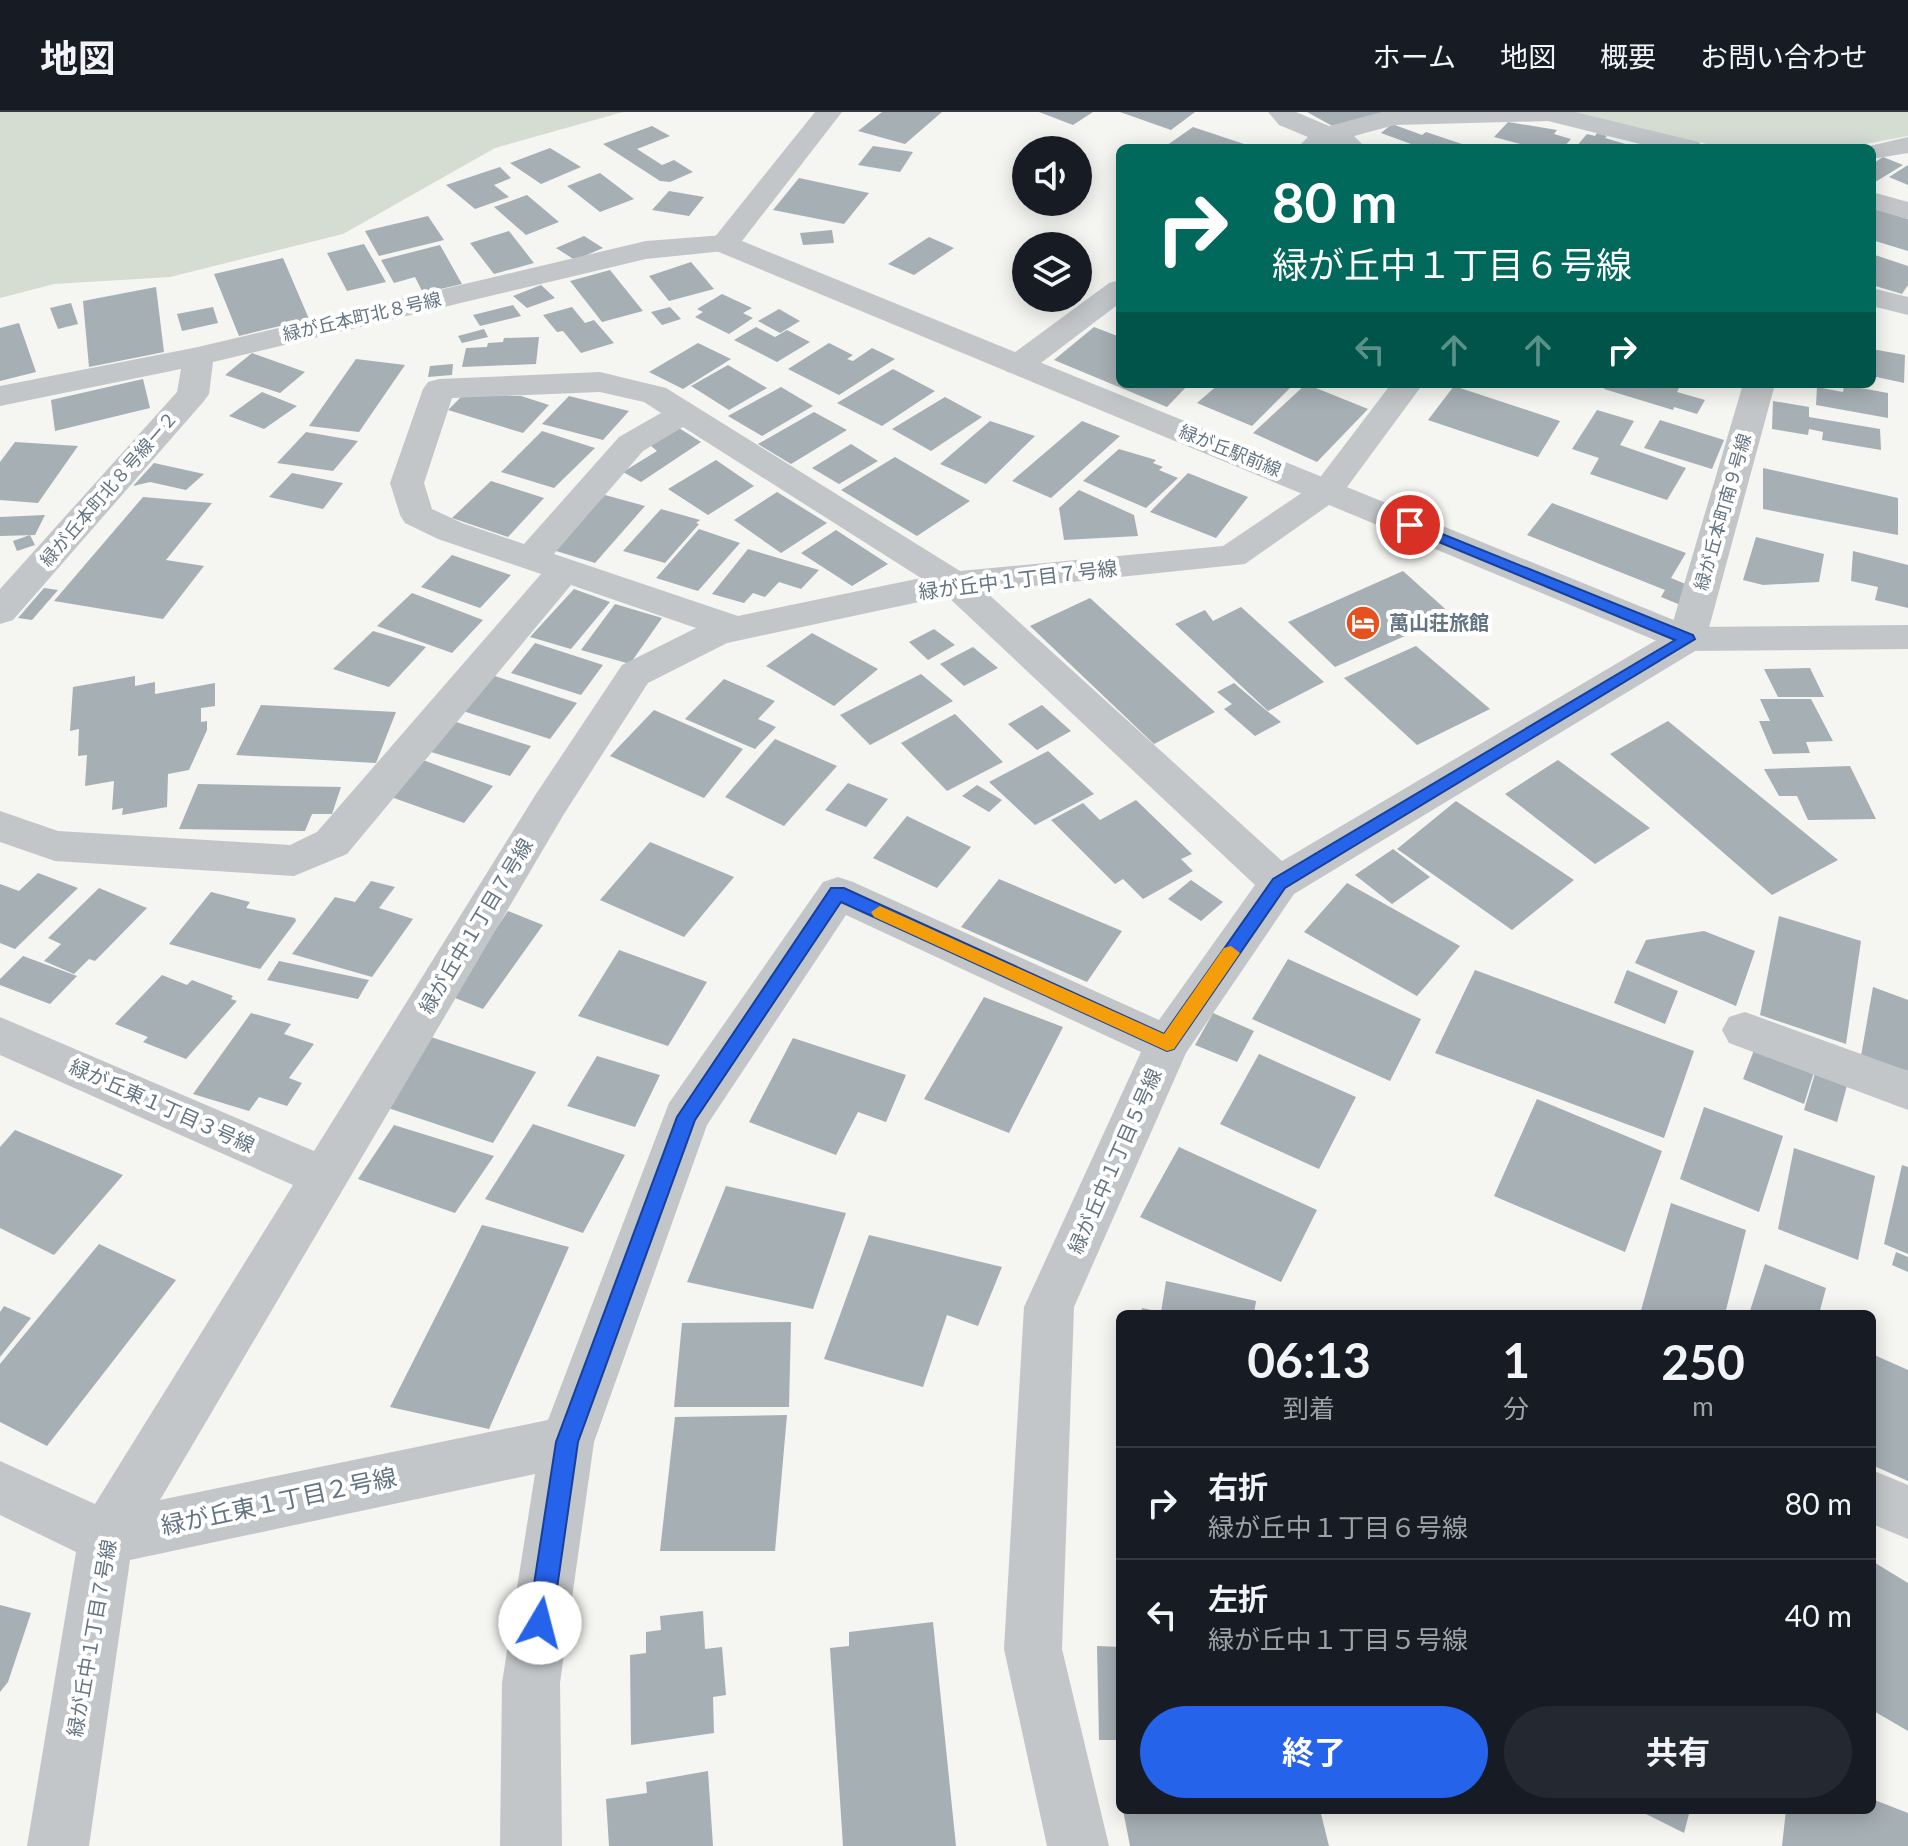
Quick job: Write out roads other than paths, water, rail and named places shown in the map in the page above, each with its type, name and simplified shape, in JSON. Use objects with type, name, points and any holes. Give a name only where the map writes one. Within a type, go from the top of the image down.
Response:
[{"type":"street","points":[[724,244],[829,112]]},
{"type":"street","points":[[1281,112],[1319,142],[1394,117],[1548,113],[1673,144]]},
{"type":"street","points":[[1876,150],[1908,145]]},
{"type":"street","points":[[1876,201],[1908,211]]},
{"type":"street","name":"緑が丘本町北８号線","points":[[0,396],[198,356],[646,250],[724,244]]},
{"type":"street","name":"緑が丘駅前線","points":[[724,244],[1687,639],[1908,637]]},
{"type":"street","points":[[1018,365],[1116,292]]},
{"type":"street","points":[[1876,298],[1908,306]]},
{"type":"street","name":"緑が丘本町北８号線ー２","points":[[0,612],[193,394],[198,356]]},
{"type":"street","points":[[737,629],[450,531],[417,515],[407,483],[439,389],[600,382],[655,395],[954,583],[1279,883]]},
{"type":"street","name":"緑が丘中１丁目７号線","points":[[58,1846],[106,1538],[550,804],[635,674],[717,633],[954,583],[1232,556],[1327,491],[1404,388]]},
{"type":"street","name":"緑が丘本町南９号線","points":[[1687,639],[1758,388]]},
{"type":"street","points":[[0,826],[55,846],[294,861],[332,843],[547,564],[631,444],[683,413]]},
{"type":"street","name":"緑が丘中１丁目５号線","points":[[1078,1846],[1033,1649],[1049,1307],[1167,1044],[1279,883],[1687,639]]},
{"type":"street","points":[[531,1846],[531,1683],[567,1442],[686,1117],[838,893],[1167,1044]]},
{"type":"street","points":[[1745,1030],[1908,1091]]},
{"type":"street","name":"緑が丘東１丁目３号線","points":[[0,1035],[324,1177]]},
{"type":"street","name":"緑が丘東１丁目２号線","points":[[106,1538],[567,1442]]},
{"type":"street","points":[[0,1487],[106,1538]]},
{"type":"street","points":[[1876,1499],[1908,1512]]},
{"type":"place","name":"萬山荘旅館","points":[[1363,623]]}]
